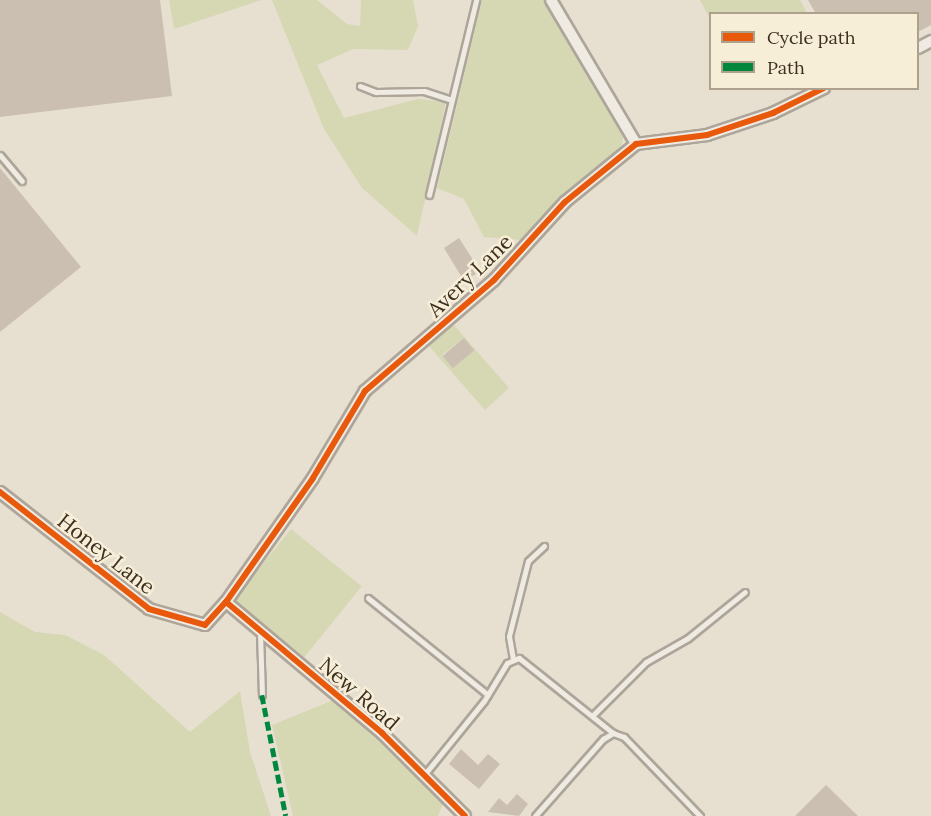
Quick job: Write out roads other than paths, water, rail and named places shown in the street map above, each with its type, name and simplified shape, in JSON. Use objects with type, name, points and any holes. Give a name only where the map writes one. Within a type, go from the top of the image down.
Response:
[{"type":"street","points":[[551,0],[636,144],[706,135],[772,113],[820,90]]},
{"type":"street","name":"Avery Lane","points":[[226,602],[313,478],[365,391],[494,280],[565,202],[636,144]]},
{"type":"street","name":"Honey Lane","points":[[0,492],[149,609],[205,625],[226,602]]},
{"type":"street","name":"New Road","points":[[226,602],[382,733],[465,816]]},
{"type":"lane","points":[[429,195],[476,0]]},
{"type":"lane","points":[[360,86],[376,92],[424,91],[452,100]]},
{"type":"lane","points":[[0,155],[22,181]]},
{"type":"lane","points":[[513,659],[509,636],[528,561],[544,546]]},
{"type":"lane","points":[[592,716],[639,667],[688,638],[745,592]]},
{"type":"lane","points":[[369,598],[488,694]]},
{"type":"lane","points":[[260,631],[262,695]]},
{"type":"lane","points":[[424,775],[488,694],[498,674],[513,659]]},
{"type":"lane","points":[[513,659],[526,661],[613,733],[624,737],[700,816]]},
{"type":"lane","points":[[535,816],[603,739],[613,733]]}]
